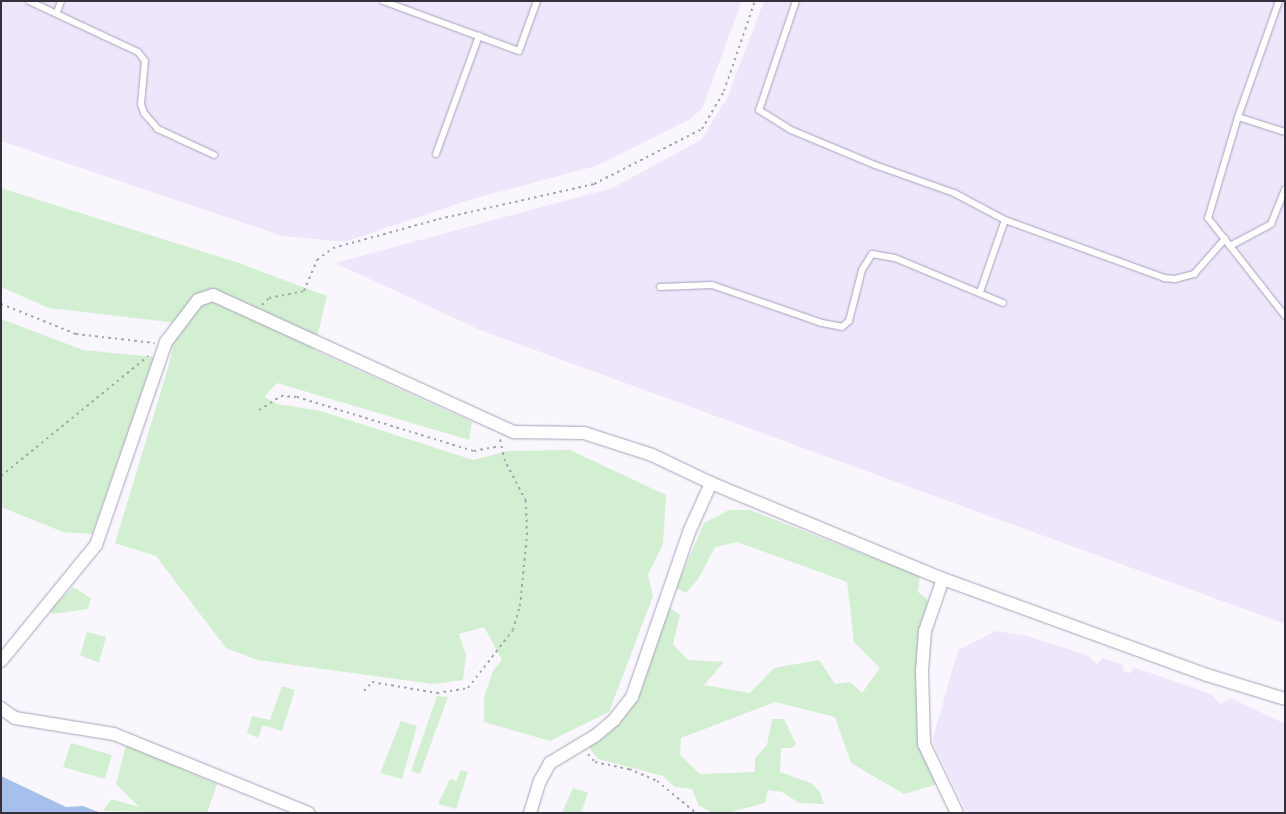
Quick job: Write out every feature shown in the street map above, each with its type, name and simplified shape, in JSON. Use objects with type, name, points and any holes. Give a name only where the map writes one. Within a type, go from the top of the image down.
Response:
[{"type":"street","points":[[1,661],[96,545],[166,342],[198,300],[213,295],[251,315],[514,432],[584,433],[652,455],[711,483],[943,579],[1207,675],[1285,699]]},
{"type":"street","points":[[530,813],[540,781],[550,763],[614,720],[632,696],[689,532],[711,483]]},
{"type":"street","points":[[943,579],[925,631],[922,671],[924,744],[957,813]]},
{"type":"street","points":[[1,708],[14,718],[76,726],[137,742],[309,813]]},
{"type":"lane","points":[[29,1],[58,12],[79,26],[138,52],[145,61],[141,104],[144,113],[158,129],[214,155]]},
{"type":"lane","points":[[58,12],[61,1]]},
{"type":"lane","points":[[383,1],[519,51],[537,1]]},
{"type":"lane","points":[[796,1],[759,110],[790,130],[875,166],[954,193],[1005,220],[1164,278],[1175,279],[1194,274],[1225,239]]},
{"type":"lane","points":[[1280,1],[1238,117],[1209,208],[1208,218],[1285,316]]},
{"type":"lane","points":[[436,154],[479,36]]},
{"type":"lane","points":[[1238,117],[1285,132]]},
{"type":"lane","points":[[1230,246],[1271,224],[1285,190]]},
{"type":"lane","points":[[980,292],[1005,220]]},
{"type":"lane","points":[[660,287],[712,285],[822,323],[842,327],[849,320],[862,270],[872,254],[895,258],[1004,303]]},
{"type":"path","points":[[251,315],[269,298],[304,291],[318,260],[333,248],[449,217],[594,184],[702,129],[724,91],[755,1]]},
{"type":"path","points":[[1,304],[76,334],[166,342]]},
{"type":"path","points":[[1,476],[151,354]]},
{"type":"path","points":[[259,410],[282,396],[296,397],[474,451],[499,446]]},
{"type":"path","points":[[364,691],[372,682],[437,693],[468,688],[513,630],[520,606],[527,535],[526,501],[499,446],[502,427]]},
{"type":"path","points":[[579,745],[595,762],[628,769],[656,781],[696,813]]},
{"type":"shaded area","points":[[1,1],[742,1],[702,109],[689,120],[596,166],[469,200],[345,242],[282,236],[1,141]]},
{"type":"shaded area","points":[[764,1],[1285,1],[1285,624],[480,330],[335,263],[612,188],[701,140],[727,98]]},
{"type":"shaded area","points":[[996,631],[1027,636],[1087,655],[1097,664],[1103,658],[1123,665],[1124,672],[1131,673],[1133,667],[1211,694],[1221,704],[1231,698],[1285,724],[1285,813],[967,813],[932,741],[958,650]]},
{"type":"green space","points":[[1,188],[239,263],[327,296],[314,350],[472,422],[469,440],[277,383],[264,397],[277,404],[321,411],[473,460],[508,451],[570,450],[666,495],[663,544],[648,575],[653,596],[609,712],[550,741],[484,722],[484,697],[493,671],[502,660],[484,627],[459,634],[466,655],[463,680],[433,684],[257,660],[226,648],[156,556],[115,543],[168,368],[178,323],[49,308],[1,287]]},
{"type":"green space","points":[[1,319],[83,350],[154,357],[92,534],[63,532],[1,507]]},
{"type":"green space","points":[[729,510],[750,510],[920,576],[918,592],[928,600],[920,629],[918,675],[938,784],[904,794],[851,763],[835,717],[775,702],[681,738],[680,755],[700,774],[755,772],[755,758],[767,745],[772,719],[784,719],[796,744],[791,748],[781,748],[780,772],[811,783],[820,792],[824,804],[799,803],[782,792],[768,790],[765,803],[727,813],[714,813],[699,806],[692,789],[675,787],[663,776],[598,759],[586,744],[615,725],[669,607],[680,615],[673,644],[688,660],[724,662],[704,685],[750,693],[774,668],[819,660],[835,684],[850,682],[862,693],[880,668],[854,642],[847,582],[737,542],[715,547],[699,578],[686,593],[676,588],[704,523]]},
{"type":"green space","points":[[73,587],[91,598],[88,609],[53,614],[49,610]]},
{"type":"green space","points":[[87,632],[106,637],[99,663],[80,655]]},
{"type":"green space","points":[[282,686],[295,690],[282,731],[263,725],[258,738],[247,733],[252,716],[270,720]]},
{"type":"green space","points":[[437,696],[448,697],[420,774],[411,771]]},
{"type":"green space","points":[[401,721],[417,726],[402,779],[380,773]]},
{"type":"green space","points":[[71,743],[112,755],[105,779],[63,767]]},
{"type":"green space","points":[[126,745],[217,784],[207,813],[103,811],[111,799],[139,807],[116,784]]},
{"type":"green space","points":[[461,770],[468,772],[456,809],[438,804],[450,779],[456,781]]},
{"type":"green space","points":[[573,788],[588,793],[581,813],[562,813]]},
{"type":"water","points":[[1,776],[66,807],[83,806],[101,813],[1,813]]}]
